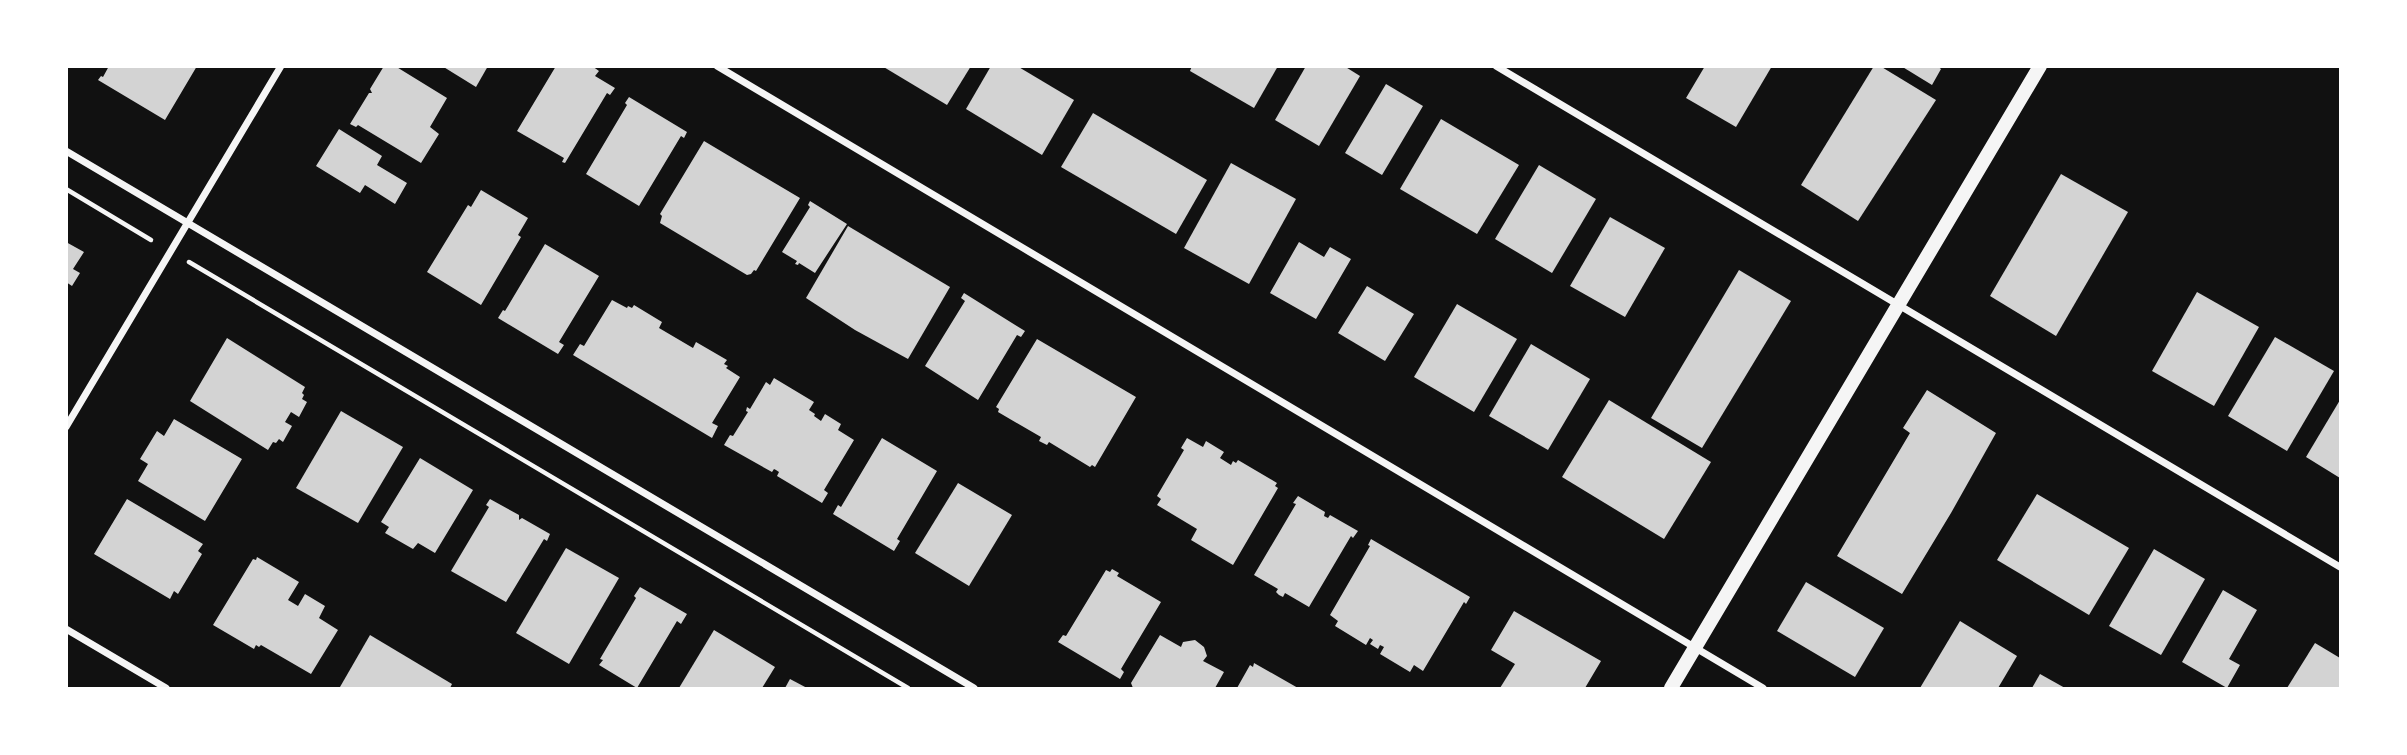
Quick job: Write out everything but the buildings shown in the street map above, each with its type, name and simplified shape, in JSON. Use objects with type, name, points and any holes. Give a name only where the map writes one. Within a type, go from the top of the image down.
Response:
[{"type":"main road","points":[[1671,688],[2040,66]]},
{"type":"street","points":[[66,427],[281,66]]},
{"type":"street","points":[[717,66],[1763,688]]},
{"type":"street","points":[[1496,66],[2340,567]]},
{"type":"street","points":[[66,151],[974,688]]},
{"type":"street","points":[[66,629],[166,688]]},
{"type":"path","points":[[66,189],[133,229]]},
{"type":"path","points":[[234,289],[908,688]]}]
